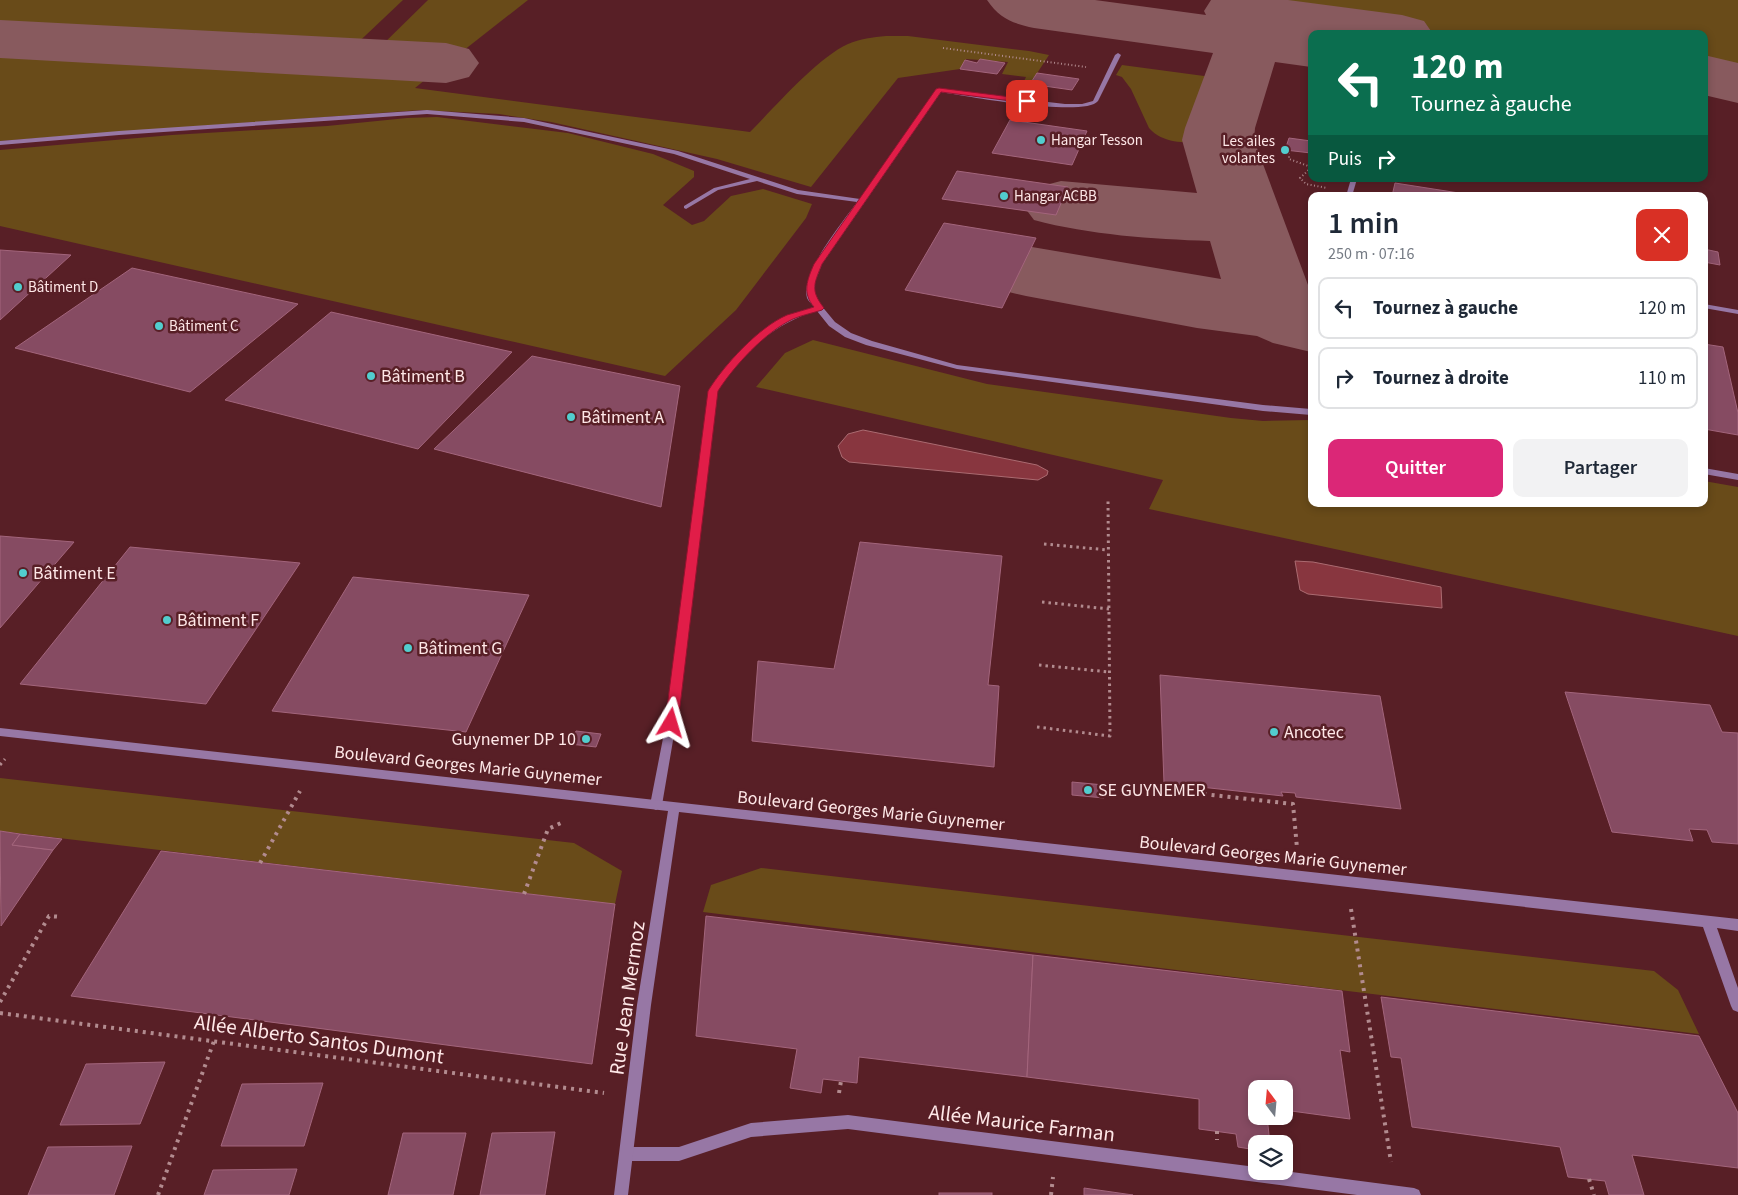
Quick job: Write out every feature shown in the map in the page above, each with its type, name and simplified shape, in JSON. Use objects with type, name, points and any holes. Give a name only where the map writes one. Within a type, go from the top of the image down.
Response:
[{"type":"street","points":[[1118,55],[1092,104],[1084,106],[1062,106],[939,90],[818,264],[811,282],[811,298],[832,324],[848,335],[903,353],[958,367],[1262,408],[1308,412]]},
{"type":"street","points":[[0,143],[427,112],[524,120],[676,152],[797,192],[862,201]]},
{"type":"street","points":[[686,207],[716,189],[757,179]]},
{"type":"street","points":[[1708,307],[1738,312]]},
{"type":"street","points":[[656,805],[671,723],[713,391],[725,372],[761,337],[789,318],[819,308]]},
{"type":"street","points":[[1708,472],[1738,477]]},
{"type":"street","name":"Boulevard Georges Marie Guynemer","points":[[0,732],[1738,925]]},
{"type":"street","name":"Rue Jean Mermoz","points":[[621,1195],[644,1005],[674,806]]},
{"type":"street","points":[[1708,922],[1738,1006]]},
{"type":"street","name":"Allée Maurice Farman","points":[[627,1154],[680,1154],[751,1130],[848,1122],[1414,1195]]},
{"type":"path","points":[[943,48],[1111,70]]},
{"type":"path","points":[[1289,153],[1289,159],[1308,167]]},
{"type":"path","points":[[1308,171],[1300,178],[1306,184],[1337,192]]},
{"type":"path","points":[[1037,727],[1110,736],[1108,501]]},
{"type":"path","points":[[1044,544],[1108,550]]},
{"type":"path","points":[[1042,602],[1109,608]]},
{"type":"path","points":[[1039,665],[1109,672]]},
{"type":"path","points":[[260,862],[314,767]]},
{"type":"path","points":[[1140,787],[1293,804],[1299,876]]},
{"type":"path","points":[[524,894],[548,829],[574,816],[580,796]]},
{"type":"path","points":[[0,1002],[48,916],[62,917]]},
{"type":"path","points":[[1354,926],[1396,1193]]},
{"type":"path","name":"Allée Alberto Santos Dumont","points":[[0,1013],[634,1097]]},
{"type":"path","points":[[158,1195],[214,1041]]},
{"type":"path","points":[[1051,1195],[1053,1176]]},
{"type":"path","points":[[1589,1179],[1594,1195]]},
{"type":"shaded area","points":[[0,0],[403,0],[347,53],[0,33]]},
{"type":"shaded area","points":[[428,0],[528,0],[454,58],[374,53]]},
{"type":"shaded area","points":[[1240,0],[1738,0],[1738,73],[1708,69],[1708,30],[1412,30],[1240,7]]},
{"type":"shaded area","points":[[886,36],[908,36],[1049,55],[1030,84],[1023,83],[1026,77],[1002,74],[1008,62],[966,59],[960,69],[898,78],[811,187],[717,159],[551,122],[499,114],[420,110],[0,141],[0,47],[436,71],[415,88],[750,132],[823,60],[848,44]]},
{"type":"shaded area","points":[[1122,65],[1219,78],[1204,126],[1203,143],[1167,140],[1149,128],[1131,89],[1122,77],[1116,75]]},
{"type":"shaded area","points":[[437,117],[568,133],[653,154],[694,171],[694,177],[663,205],[692,225],[704,221],[731,196],[763,189],[812,204],[806,218],[736,310],[665,376],[0,226],[0,150],[172,135],[327,126]]},
{"type":"shaded area","points":[[813,340],[987,384],[1231,418],[1263,421],[1308,420],[1308,507],[1708,507],[1708,482],[1738,487],[1738,636],[1149,509],[1163,480],[756,387],[785,353]]},
{"type":"shaded area","points":[[863,430],[1037,465],[1048,471],[1047,475],[1038,480],[849,462],[842,457],[838,446],[848,434]]},
{"type":"shaded area","points":[[1295,561],[1313,562],[1441,587],[1442,608],[1308,594],[1300,590]]},
{"type":"shaded area","points":[[0,778],[574,843],[622,871],[615,904],[0,831]]},
{"type":"shaded area","points":[[761,868],[1654,971],[1678,990],[1699,1034],[703,912],[711,885]]},
{"type":"building","points":[[980,59],[1005,63],[997,74],[960,69],[965,60],[977,63]]},
{"type":"building","points":[[1037,73],[1079,79],[1072,90],[1030,84]]},
{"type":"building","name":"Hangar Tesson","points":[[1010,120],[1087,131],[1072,165],[992,153]]},
{"type":"building","points":[[1289,138],[1308,141],[1308,153],[1285,150]]},
{"type":"building","name":"Hangar ACBB","points":[[957,171],[1068,187],[1056,215],[942,199]]},
{"type":"building","points":[[1395,183],[1453,192],[1393,192]]},
{"type":"building","points":[[944,223],[1036,238],[1002,308],[905,290]]},
{"type":"building","name":"Bâtiment D","points":[[0,250],[71,255],[0,320]]},
{"type":"building","points":[[1708,250],[1718,252],[1720,265],[1708,263]]},
{"type":"building","name":"Bâtiment C","points":[[132,268],[298,304],[190,392],[15,348]]},
{"type":"building","name":"Bâtiment B","points":[[331,312],[512,352],[418,449],[225,400]]},
{"type":"building","points":[[1708,345],[1723,347],[1738,413],[1738,435],[1708,430]]},
{"type":"building","name":"Bâtiment A","points":[[532,356],[680,386],[661,507],[434,449]]},
{"type":"building","name":"Bâtiment E","points":[[0,536],[74,542],[0,628]]},
{"type":"building","points":[[860,542],[1002,556],[988,685],[999,686],[994,767],[752,741],[758,661],[834,669]]},
{"type":"building","name":"Bâtiment F","points":[[130,547],[300,563],[206,704],[20,684]]},
{"type":"building","name":"Bâtiment G","points":[[353,577],[529,595],[466,732],[272,711]]},
{"type":"building","name":"Ancotec","points":[[1160,675],[1380,696],[1401,809],[1296,797],[1295,793],[1281,792],[1283,796],[1164,783]]},
{"type":"building","points":[[1565,692],[1710,705],[1722,732],[1738,733],[1738,844],[1712,842],[1707,830],[1689,829],[1693,841],[1612,832]]},
{"type":"building","name":"Guynemer DP 10","points":[[576,731],[601,734],[596,747],[570,744]]},
{"type":"building","name":"SE GUYNEMER","points":[[1072,782],[1104,785],[1104,798],[1072,795]]},
{"type":"building","points":[[0,831],[20,834],[12,845],[53,850],[1,926]]},
{"type":"building","points":[[20,834],[62,839],[53,850],[12,845]]},
{"type":"building","points":[[161,851],[615,904],[592,1064],[71,996]]},
{"type":"building","points":[[706,916],[1033,955],[1027,1077],[859,1057],[857,1083],[823,1079],[821,1093],[790,1088],[797,1049],[696,1036]]},
{"type":"building","points":[[1033,955],[1342,991],[1350,1052],[1340,1050],[1350,1119],[1293,1111],[1293,1080],[1248,1080],[1248,1125],[1268,1125],[1269,1135],[1248,1135],[1248,1149],[1238,1147],[1236,1134],[1199,1129],[1199,1099],[1027,1077]]},
{"type":"building","points":[[1381,997],[1699,1036],[1738,1113],[1738,1168],[1632,1155],[1644,1195],[1609,1195],[1605,1181],[1568,1177],[1560,1147],[1412,1127],[1401,1058],[1391,1057]]},
{"type":"building","points":[[165,1062],[140,1124],[60,1125],[86,1064]]},
{"type":"building","points":[[323,1083],[304,1146],[221,1146],[242,1084]]},
{"type":"building","points":[[555,1132],[545,1195],[480,1195],[492,1133]]},
{"type":"building","points":[[403,1133],[466,1133],[453,1195],[388,1195]]},
{"type":"building","points":[[132,1146],[114,1195],[28,1195],[48,1147]]},
{"type":"building","points":[[297,1169],[289,1195],[204,1195],[213,1170]]},
{"type":"building","points":[[1084,1188],[1133,1195],[1084,1195]]},
{"type":"building","points":[[939,1193],[992,1193],[992,1195],[939,1195]]},
{"type":"taxiway","points":[[1017,0],[1034,10],[1249,40]]},
{"type":"taxiway","points":[[1234,11],[1300,20]]},
{"type":"taxiway","points":[[1249,40],[1254,26],[1270,21],[1300,20]]},
{"type":"taxiway","points":[[1300,20],[1373,30]]},
{"type":"taxiway","points":[[0,39],[446,63]]},
{"type":"taxiway","points":[[1249,40],[1308,48]]},
{"type":"taxiway","points":[[1249,40],[1220,128],[1218,140],[1269,298],[1277,309],[1287,317],[1308,325]]},
{"type":"taxiway","points":[[1708,76],[1738,83]]},
{"type":"taxiway","points":[[1061,204],[1175,216],[1243,218]]},
{"type":"taxiway","points":[[1026,271],[1197,302],[1280,313]]},
{"type":"place","name":"Hangar Tesson","points":[[1041,140]]},
{"type":"place","name":"Les ailes volantes","points":[[1285,150]]},
{"type":"place","name":"Hangar ACBB","points":[[1004,196]]},
{"type":"place","name":"Bâtiment D","points":[[18,287]]},
{"type":"place","name":"Bâtiment C","points":[[159,326]]},
{"type":"place","name":"Bâtiment B","points":[[371,376]]},
{"type":"place","name":"Bâtiment A","points":[[571,417]]},
{"type":"place","name":"Bâtiment E","points":[[23,573]]},
{"type":"place","name":"Bâtiment F","points":[[167,620]]},
{"type":"place","name":"Bâtiment G","points":[[408,648]]},
{"type":"place","name":"Ancotec","points":[[1274,732]]},
{"type":"place","name":"Guynemer DP 10","points":[[586,739]]},
{"type":"place","name":"SE GUYNEMER","points":[[1088,790]]},
{"type":"route","points":[[671,723],[713,391],[725,372],[761,337],[789,318],[819,308],[811,298],[811,282],[818,264],[939,90],[1027,101]]}]
